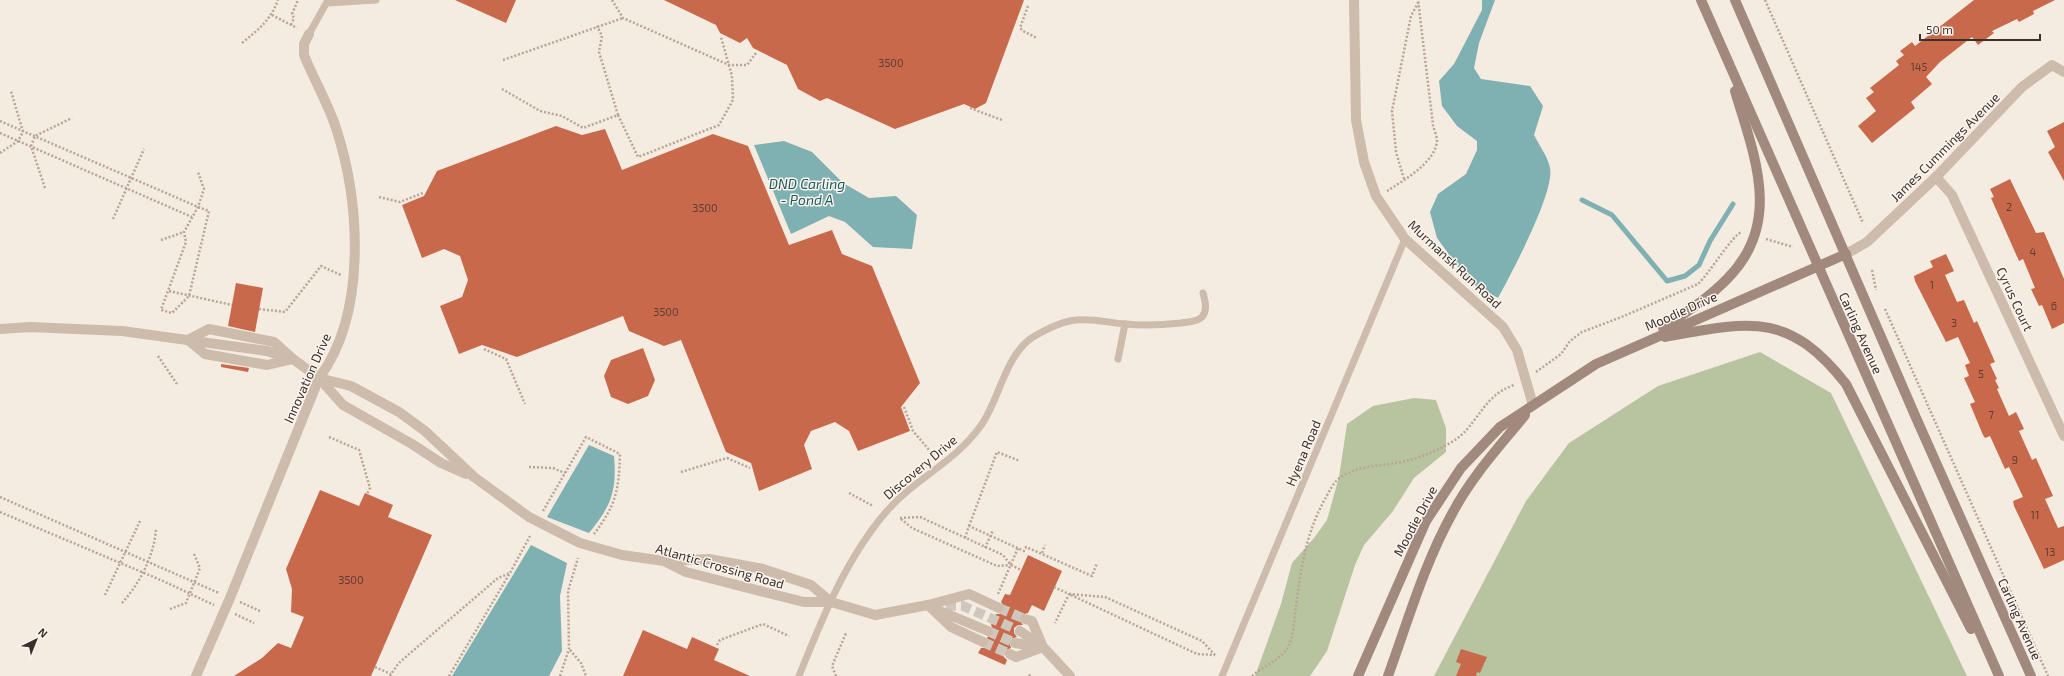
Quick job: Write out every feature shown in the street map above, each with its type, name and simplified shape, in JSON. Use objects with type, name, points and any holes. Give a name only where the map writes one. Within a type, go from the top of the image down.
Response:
[{"type":"main road","name":"Carling Avenue","points":[[1701,0],[1999,676]]},
{"type":"main road","name":"Carling Avenue","points":[[1734,0],[1846,254],[1917,420],[2032,676]]},
{"type":"main road","points":[[1647,340],[1693,307],[1727,279],[1741,262],[1757,227],[1761,193],[1756,163],[1720,43]]},
{"type":"main road","name":"Moodie Drive","points":[[1358,676],[1415,544],[1444,492],[1461,468],[1500,428],[1596,364],[1647,340],[1846,254]]},
{"type":"main road","points":[[1647,340],[1718,327],[1759,325],[1775,328],[1793,336],[1824,358],[1846,384],[1996,676]]},
{"type":"main road","name":"Moodie Drive","points":[[1388,676],[1428,564],[1453,512],[1472,481],[1533,405]]},
{"type":"street","name":"Murmansk Run Road","points":[[1354,0],[1356,120],[1364,162],[1376,196],[1405,239],[1503,327],[1517,350],[1527,379],[1533,405]]},
{"type":"street","name":"Innovation Drive","points":[[196,676],[230,598],[319,378],[331,362],[341,339],[353,280],[355,233],[349,182],[336,130],[304,55],[304,44],[309,34]]},
{"type":"street","name":"James Cummings Avenue","points":[[1846,254],[1867,242],[1936,177],[2022,87],[2052,65],[2064,72]]},
{"type":"street","name":"Cyrus Court","points":[[1936,177],[1952,195],[2064,436]]},
{"type":"street","points":[[0,329],[30,327],[122,331],[188,340],[205,354],[267,365],[293,359]]},
{"type":"street","name":"Atlantic Crossing Road","points":[[188,340],[209,329],[274,342],[293,359],[319,378],[343,405],[407,440],[441,463],[474,478]]},
{"type":"street","name":"Atlantic Crossing Road","points":[[319,378],[350,386],[399,412],[425,431],[474,478],[529,517],[580,543],[622,555],[664,561],[686,572],[782,597],[804,602],[831,602],[875,615],[928,605],[969,594],[999,608]]},
{"type":"street","points":[[664,561],[710,559],[764,569],[811,585],[831,602]]},
{"type":"street","points":[[928,605],[988,631]]},
{"type":"street","points":[[928,605],[951,627],[983,642]]},
{"type":"street","points":[[1025,619],[1032,621],[1043,647]]},
{"type":"street","points":[[1020,631],[1043,647],[1070,676]]},
{"type":"street","points":[[1015,643],[1043,647]]},
{"type":"street","points":[[1010,654],[1016,656],[1043,647]]},
{"type":"lane","points":[[309,34],[328,2],[376,0]]},
{"type":"lane","name":"Hyena Road","points":[[1222,676],[1405,239]]},
{"type":"lane","name":"Discovery Drive","points":[[799,676],[831,602],[853,557],[886,512],[908,491],[961,450],[982,424],[1012,361],[1020,348],[1031,338],[1043,331],[1074,320],[1093,320],[1125,324],[1151,325],[1195,321],[1202,317],[1206,308],[1203,293]]},
{"type":"lane","points":[[1118,359],[1125,324]]},
{"type":"path","points":[[242,43],[261,28],[272,15],[278,0]]},
{"type":"path","points":[[291,25],[294,18],[292,14],[298,0]]},
{"type":"path","points":[[612,0],[622,18],[729,64],[747,65],[756,53]]},
{"type":"path","points":[[1765,0],[1863,223]]},
{"type":"path","points":[[1376,196],[1404,179],[1425,163],[1433,154],[1437,140],[1433,125],[1418,2]]},
{"type":"path","points":[[1404,179],[1396,152],[1392,111],[1411,16],[1418,2]]},
{"type":"path","points":[[1028,6],[1020,28],[1037,38]]},
{"type":"path","points":[[272,15],[309,34]]},
{"type":"path","points":[[503,60],[622,18]]},
{"type":"path","points":[[597,26],[602,36],[599,52],[618,114],[638,157],[719,125],[733,100],[732,76],[721,38]]},
{"type":"path","points":[[502,89],[540,111],[562,116],[583,128],[618,114]]},
{"type":"path","points":[[0,153],[18,141],[23,132],[11,91]]},
{"type":"path","points":[[970,108],[1002,120]]},
{"type":"path","points":[[44,188],[31,146],[35,136],[72,118]]},
{"type":"path","points":[[0,121],[23,132],[35,136],[198,207],[209,211],[189,296],[172,313],[161,310],[186,242],[184,232],[198,207],[204,189],[198,172]]},
{"type":"path","points":[[0,133],[192,217]]},
{"type":"path","points":[[113,219],[144,149]]},
{"type":"path","points":[[379,198],[400,202],[423,193]]},
{"type":"path","points":[[161,240],[184,232]]},
{"type":"path","points":[[1252,676],[1281,657],[1290,644],[1302,560],[1309,533],[1323,502],[1339,478],[1362,468],[1430,454],[1455,440],[1487,402],[1503,389],[1527,379],[1561,354],[1570,341],[1582,332],[1624,316],[1698,284],[1708,275],[1737,233],[1746,234]]},
{"type":"path","points":[[1762,238],[1793,247]]},
{"type":"path","points":[[259,309],[285,312],[320,266],[353,280]]},
{"type":"path","points":[[1872,270],[1879,295]]},
{"type":"path","points":[[169,291],[232,305]]},
{"type":"path","points":[[1882,303],[2048,676]]},
{"type":"path","points":[[484,349],[506,359],[526,404]]},
{"type":"path","points":[[158,356],[177,384]]},
{"type":"path","points":[[904,407],[913,431],[942,466]]},
{"type":"path","points":[[329,437],[360,450],[370,488],[367,494]]},
{"type":"path","points":[[541,516],[586,437],[620,454],[619,484],[612,506],[592,536]]},
{"type":"path","points":[[964,538],[997,452],[1020,461]]},
{"type":"path","points":[[680,472],[727,458],[750,468]]},
{"type":"path","points":[[529,467],[554,468],[565,473]]},
{"type":"path","points":[[849,493],[873,506]]},
{"type":"path","points":[[0,497],[260,611]]},
{"type":"path","points":[[0,512],[143,573],[254,623]]},
{"type":"path","points":[[1011,565],[997,566],[912,528],[900,518],[920,517],[1003,555],[1011,565],[1021,570]]},
{"type":"path","points":[[105,595],[140,521]]},
{"type":"path","points":[[969,526],[1024,551],[1026,547],[1092,576],[1097,563]]},
{"type":"path","points":[[122,603],[135,589],[143,573],[155,546],[156,529]]},
{"type":"path","points":[[985,548],[993,530]]},
{"type":"path","points":[[449,676],[510,573],[530,536]]},
{"type":"path","points":[[1042,554],[1045,544]]},
{"type":"path","points":[[997,596],[1018,548]]},
{"type":"path","points":[[170,609],[186,603],[190,594],[200,568],[194,554]]},
{"type":"path","points":[[560,676],[569,649],[568,590],[578,558]]},
{"type":"path","points":[[375,668],[390,675],[408,655],[498,578],[510,573]]},
{"type":"path","points":[[1054,587],[1197,654],[1215,655],[1202,641],[1104,597],[1069,594]]},
{"type":"path","points":[[1055,623],[1069,594]]},
{"type":"path","points":[[717,645],[720,640],[763,624],[789,636]]},
{"type":"path","points":[[836,676],[832,666],[846,633]]},
{"type":"path","points":[[569,649],[581,663],[586,676]]},
{"type":"green space","points":[[1760,352],[1831,393],[1967,676],[1434,676],[1526,501],[1569,443],[1658,386]]},
{"type":"green space","points":[[1414,398],[1436,400],[1446,428],[1446,452],[1414,478],[1393,511],[1364,545],[1355,565],[1327,651],[1310,676],[1255,676],[1281,604],[1292,563],[1314,538],[1327,520],[1339,477],[1347,424],[1373,406]]},
{"type":"water","points":[[1482,0],[1495,0],[1479,43],[1474,68],[1481,79],[1530,86],[1543,106],[1534,135],[1550,168],[1550,179],[1546,195],[1531,233],[1498,298],[1469,282],[1437,238],[1430,212],[1438,194],[1466,174],[1477,150],[1477,141],[1457,126],[1442,106],[1439,81],[1454,64],[1482,10]]},
{"type":"water","name":"DND Carling - Pond A","points":[[784,141],[812,152],[843,183],[869,198],[896,196],[917,215],[912,249],[873,247],[845,222],[829,216],[791,234],[754,145]]},
{"type":"water","points":[[589,445],[614,456],[615,468],[611,498],[603,514],[589,533],[547,517]]},
{"type":"water","points":[[531,545],[567,563],[560,596],[562,651],[549,676],[452,676]]},
{"type":"building","points":[[455,0],[516,0],[506,23]]},
{"type":"building","points":[[664,0],[1024,0],[986,103],[975,109],[964,104],[895,129],[827,98],[820,101],[798,89],[787,65],[753,48],[747,38],[740,43],[720,33],[716,25]]},
{"type":"building","points":[[1974,0],[2055,0],[2033,11],[2034,14],[2019,22],[2017,19],[1992,31],[1994,33],[1978,45],[1972,37],[1940,62],[1926,77],[1932,84],[1911,102],[1915,108],[1872,143],[1858,126],[1876,111],[1866,98],[1874,92],[1870,88],[1899,65],[1896,61],[1904,55],[1900,51],[1912,42],[1915,46]]},
{"type":"building","points":[[2064,122],[2064,181],[2048,152],[2055,147],[2047,131]]},
{"type":"building","points":[[556,126],[582,135],[605,129],[622,170],[713,134],[748,146],[789,245],[832,230],[842,254],[872,266],[920,383],[901,407],[910,431],[858,451],[849,431],[835,422],[811,431],[804,445],[812,469],[759,491],[751,463],[726,452],[681,340],[664,346],[629,331],[623,316],[517,357],[482,345],[459,354],[440,306],[462,297],[468,280],[460,256],[444,249],[422,258],[402,205],[424,196],[437,171]]},
{"type":"building","points":[[2010,179],[2036,233],[2044,232],[2064,279],[2064,323],[2052,329],[2042,305],[2039,306],[2031,289],[2035,288],[2023,259],[2019,261],[1991,198],[1994,197],[1990,189]]},
{"type":"building","points":[[1946,254],[1954,271],[1945,275],[1957,302],[1964,300],[1974,323],[1977,321],[1995,362],[1990,364],[1997,379],[1995,380],[1999,388],[1997,389],[2009,416],[2016,412],[2024,429],[2019,431],[2032,460],[2036,458],[2053,496],[2045,499],[2058,528],[2064,526],[2064,560],[2044,569],[2014,506],[2013,501],[2023,497],[2009,467],[2005,469],[1990,436],[1985,438],[1983,435],[1970,404],[1975,402],[1964,378],[1969,376],[1965,365],[1970,363],[1958,337],[1946,342],[1915,281],[1914,276],[1933,267],[1930,261]]},
{"type":"building","points":[[236,283],[263,288],[255,332],[228,326]]},
{"type":"building","points":[[643,348],[655,380],[648,396],[628,404],[611,397],[604,376],[611,360]]},
{"type":"building","points":[[221,364],[249,368],[248,372],[221,367]]},
{"type":"building","points":[[320,490],[359,506],[365,493],[393,505],[388,517],[432,535],[371,676],[234,676],[262,658],[278,643],[291,648],[304,617],[291,612],[292,589],[286,569]]},
{"type":"building","points":[[1028,555],[1062,571],[1044,611],[1032,605],[1028,613],[1020,615],[1019,620],[1023,625],[1018,625],[1014,628],[1014,633],[1017,637],[1010,639],[1009,642],[1011,648],[1004,651],[1004,657],[1007,660],[1005,665],[978,653],[981,648],[989,645],[987,637],[992,636],[994,631],[991,625],[996,614],[1000,614],[1005,611],[1005,607],[1001,602],[1005,594],[1010,595]]},
{"type":"building","points":[[643,630],[687,649],[692,637],[719,649],[714,660],[750,676],[623,676]]},
{"type":"building","points":[[1461,649],[1487,657],[1480,673],[1477,672],[1476,676],[1456,676],[1461,664],[1456,662]]},
{"type":"waterway","points":[[1582,200],[1612,215],[1667,281],[1685,276],[1699,265],[1710,241],[1733,204]]},
{"type":"tunnel","points":[[931,605],[963,606],[1020,631]]},
{"type":"tunnel","points":[[999,608],[1025,619]]},
{"type":"tunnel","points":[[988,631],[1015,643]]},
{"type":"tunnel","points":[[983,642],[1010,654]]}]
